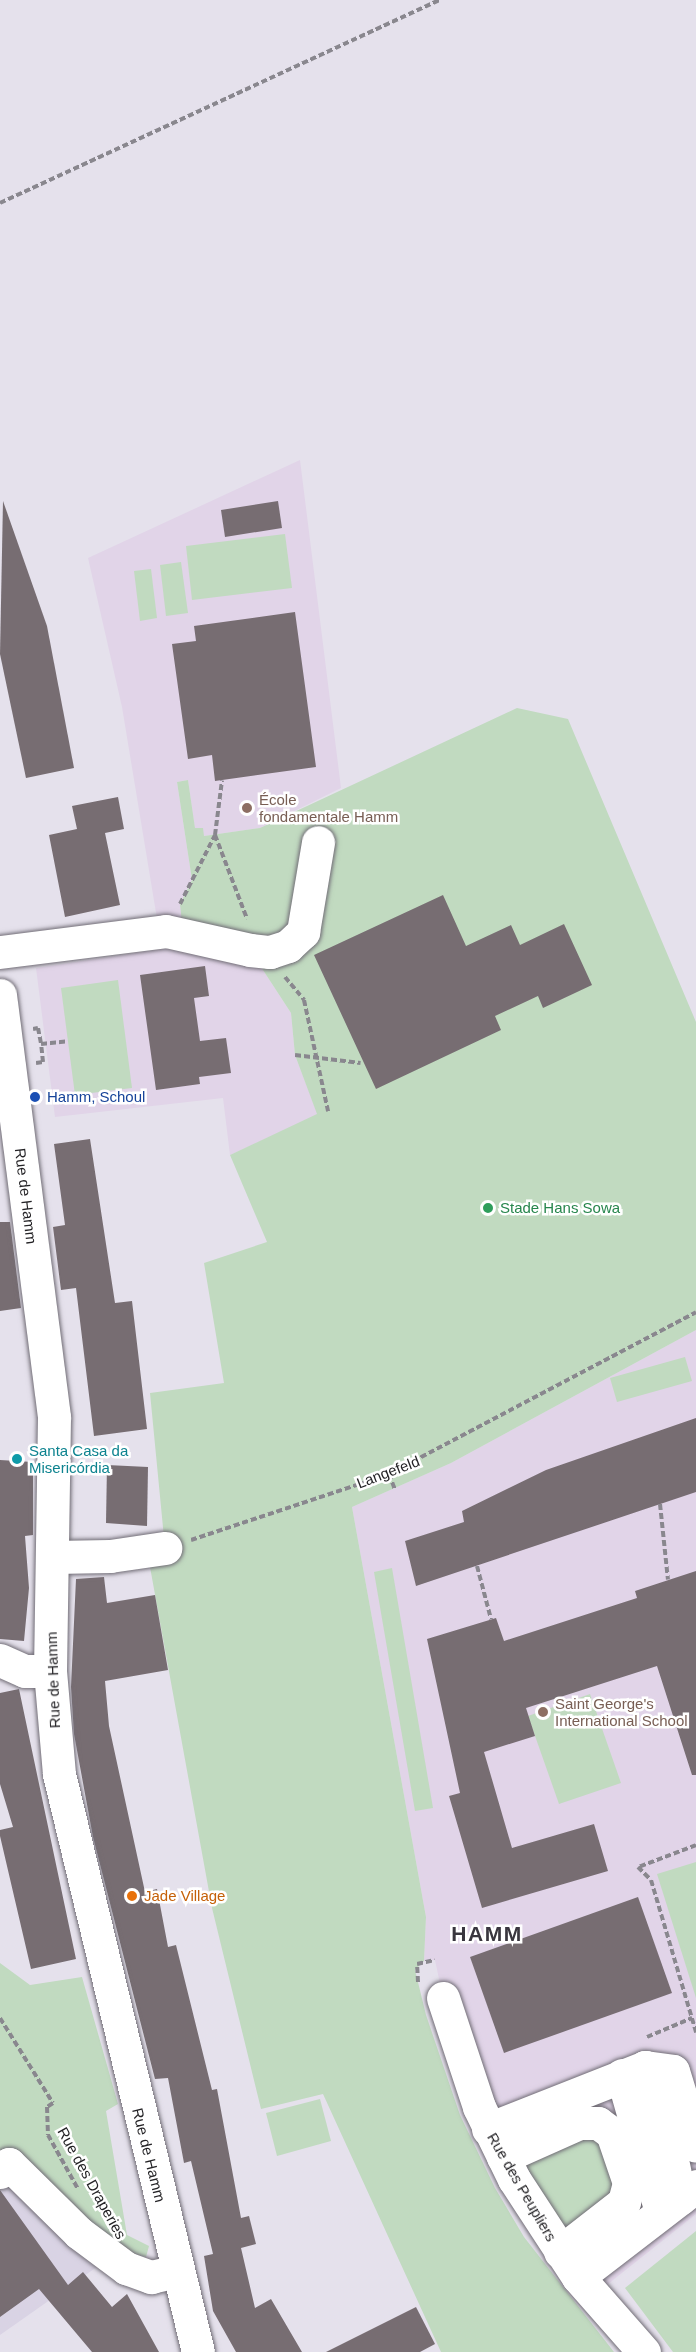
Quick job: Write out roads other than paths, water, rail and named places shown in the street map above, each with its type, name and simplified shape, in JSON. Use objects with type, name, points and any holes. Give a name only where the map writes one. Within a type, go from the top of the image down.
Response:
[{"type":"main road","points":[[0,951],[166,931],[250,950],[270,952],[288,946],[303,932],[318,842]]},
{"type":"main road","name":"Rue de Hamm","points":[[0,995],[54,1417],[54,1557],[50,1671],[61,1785],[198,2352]]},
{"type":"main road","points":[[54,1557],[110,1557],[165,1548]]},
{"type":"main road","points":[[0,1660],[26,1671],[50,1671]]},
{"type":"main road","name":"Rue des Peupliers","points":[[443,1998],[460,2059],[496,2143],[569,2264],[644,2352]]},
{"type":"main road","points":[[496,2143],[633,2071],[674,2071],[696,2146]]},
{"type":"main road","points":[[569,2264],[679,2199],[633,2071]]},
{"type":"main road","points":[[496,2143],[579,2123],[598,2123],[612,2133],[629,2183],[624,2202],[569,2264]]},
{"type":"main road","points":[[0,2172],[9,2164],[79,2233],[126,2268],[151,2277],[177,2271]]},
{"type":"place","name":"École fondamentale Hamm","points":[[247,808]]},
{"type":"place","name":"Hamm, Schoul","points":[[35,1097]]},
{"type":"place","name":"Stade Hans Sowa","points":[[488,1208]]},
{"type":"place","name":"Santa Casa da Misericórdia","points":[[17,1459]]},
{"type":"place","name":"Saint George's International School","points":[[543,1712]]},
{"type":"place","name":"Jade Village","points":[[132,1896]]},
{"type":"district","name":"HAMM","points":[[487,1934]]}]
